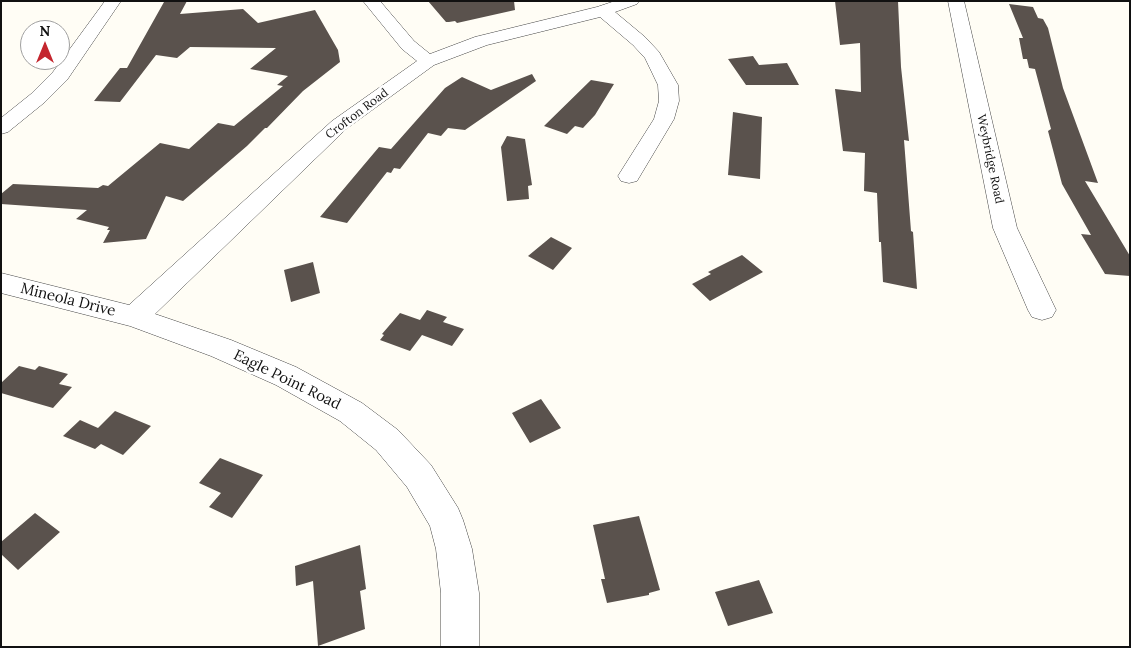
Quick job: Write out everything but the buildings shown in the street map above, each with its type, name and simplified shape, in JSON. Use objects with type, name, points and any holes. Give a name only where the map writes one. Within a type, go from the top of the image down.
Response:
[{"type":"street","points":[[1,128],[38,98],[60,76],[114,1]]},
{"type":"street","points":[[371,1],[408,45],[428,61]]},
{"type":"street","name":"Crofton Road","points":[[134,317],[339,125],[428,61],[481,42],[603,11],[631,1]]},
{"type":"street","name":"Weybridge Road","points":[[956,1],[1005,228],[1042,310]]},
{"type":"street","points":[[603,11],[639,41],[653,56],[664,73],[668,85],[669,101],[664,120],[629,176]]},
{"type":"street","name":"Mineola Drive","points":[[1,283],[134,317]]},
{"type":"street","name":"Eagle Point Road","points":[[134,317],[221,348],[286,376],[351,412],[387,440],[419,476],[446,520],[454,549],[460,593],[460,647]]}]
